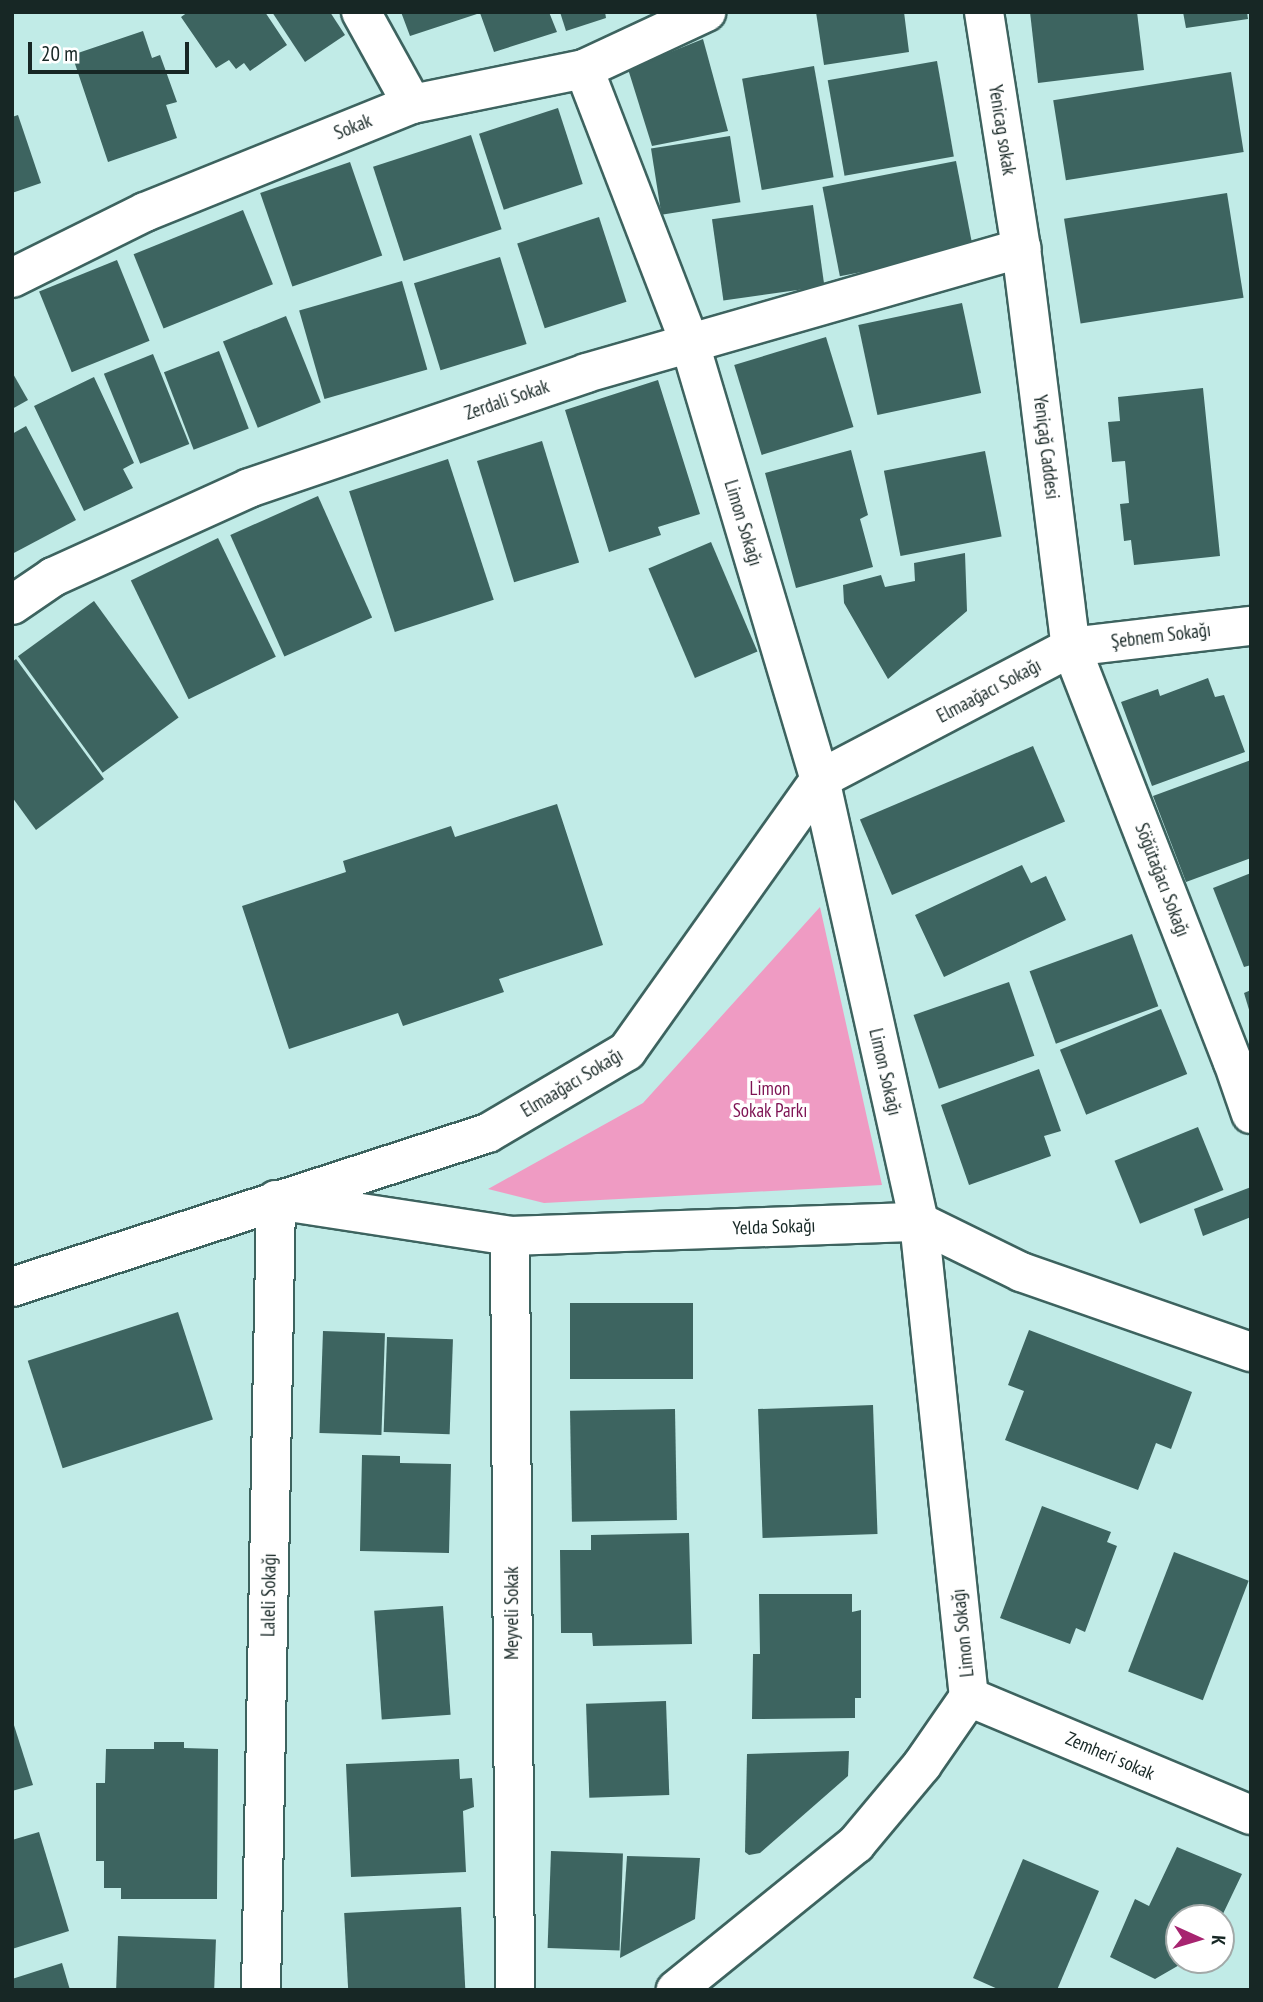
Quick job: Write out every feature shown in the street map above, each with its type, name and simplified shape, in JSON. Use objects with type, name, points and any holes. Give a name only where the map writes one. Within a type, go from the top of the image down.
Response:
[{"type":"street","points":[[361,12],[412,104]]},
{"type":"street","name":"Sokak","points":[[12,278],[145,212],[412,104],[584,69],[706,12]]},
{"type":"street","name":"Yenicag sokak","points":[[984,12],[1021,248]]},
{"type":"street","name":"Limon Sokağı","points":[[584,69],[690,344],[820,779],[919,1222],[969,1696],[922,1765],[856,1844],[676,1990]]},
{"type":"street","name":"Zerdali Sokak","points":[[12,605],[53,577],[249,488],[586,373],[1021,248]]},
{"type":"street","name":"Yeniçağ Caddesi","points":[[1021,248],[1071,647]]},
{"type":"street","name":"Şebnem Sokağı","points":[[1071,647],[1251,625]]},
{"type":"street","name":"Elmaağacı Sokağı","points":[[12,1287],[488,1133],[627,1051],[820,779],[1071,647]]},
{"type":"street","name":"Söğütağacı Sokağı","points":[[1071,647],[1251,1114]]},
{"type":"street","name":"Yelda Sokağı","points":[[276,1200],[510,1236],[919,1222],[1021,1272],[1251,1352]]},
{"type":"street","name":"Laleli Sokağı","points":[[261,1990],[276,1200]]},
{"type":"street","name":"Meyveli Sokak","points":[[510,1236],[515,1990]]},
{"type":"street","name":"Zemheri sokak","points":[[969,1696],[1251,1815]]},
{"type":"green space","name":"Limon Sokak Parkı","points":[[820,907],[882,1185],[544,1203],[488,1189],[643,1103]]},
{"type":"building","points":[[188,12],[265,12],[287,45],[250,71],[244,63],[236,69],[229,60],[216,68],[181,17]]},
{"type":"building","points":[[272,12],[330,12],[345,35],[305,62]]},
{"type":"building","points":[[401,12],[549,12],[557,32],[494,52],[480,13],[410,36]]},
{"type":"building","points":[[560,12],[605,12],[606,18],[566,31]]},
{"type":"building","points":[[816,12],[904,12],[909,52],[824,65]]},
{"type":"building","points":[[1030,12],[1137,12],[1144,70],[1038,83]]},
{"type":"building","points":[[1183,12],[1247,12],[1248,19],[1186,28]]},
{"type":"building","points":[[143,31],[152,58],[160,55],[177,102],[166,105],[177,138],[108,162],[72,55]]},
{"type":"building","points":[[703,39],[728,131],[652,146],[628,69]]},
{"type":"building","points":[[937,61],[954,157],[845,176],[828,80]]},
{"type":"building","points":[[814,66],[834,177],[762,190],[742,79]]},
{"type":"building","points":[[1231,72],[1244,152],[1066,180],[1053,100]]},
{"type":"building","points":[[558,108],[583,184],[504,210],[479,134]]},
{"type":"building","points":[[18,115],[41,183],[12,193],[12,117]]},
{"type":"building","points":[[471,135],[502,229],[404,261],[373,167]]},
{"type":"building","points":[[730,136],[740,202],[661,215],[651,149]]},
{"type":"building","points":[[956,161],[973,250],[840,276],[822,187]]},
{"type":"building","points":[[350,162],[382,256],[292,287],[260,193]]},
{"type":"building","points":[[1227,193],[1244,298],[1081,324],[1064,219]]},
{"type":"building","points":[[813,205],[824,286],[723,300],[712,219]]},
{"type":"building","points":[[243,210],[273,284],[164,328],[134,254]]},
{"type":"building","points":[[599,217],[627,302],[545,328],[517,244]]},
{"type":"building","points":[[500,257],[527,344],[441,370],[414,283]]},
{"type":"building","points":[[117,260],[150,341],[72,372],[39,291]]},
{"type":"building","points":[[402,281],[427,369],[325,399],[299,310]]},
{"type":"building","points":[[962,303],[981,393],[877,415],[858,325]]},
{"type":"building","points":[[286,316],[321,402],[258,428],[223,341]]},
{"type":"building","points":[[826,337],[853,427],[762,455],[734,365]]},
{"type":"building","points":[[219,351],[249,428],[194,450],[164,372]]},
{"type":"building","points":[[153,354],[189,444],[140,464],[104,374]]},
{"type":"building","points":[[12,372],[28,400],[12,409]]},
{"type":"building","points":[[94,377],[134,463],[123,469],[133,488],[84,511],[34,406]]},
{"type":"building","points":[[658,380],[700,514],[658,527],[661,535],[609,552],[565,410]]},
{"type":"building","points":[[1203,388],[1220,556],[1134,565],[1131,540],[1124,541],[1120,504],[1129,503],[1125,461],[1112,462],[1108,422],[1120,421],[1118,397]]},
{"type":"building","points":[[26,426],[76,520],[12,554],[12,434]]},
{"type":"building","points":[[542,441],[579,562],[514,582],[477,461]]},
{"type":"building","points":[[851,450],[868,515],[860,519],[873,567],[796,588],[765,473]]},
{"type":"building","points":[[985,451],[1002,536],[900,556],[884,471]]},
{"type":"building","points":[[448,459],[494,600],[395,632],[349,491]]},
{"type":"building","points":[[318,496],[372,618],[284,657],[230,535]]},
{"type":"building","points":[[218,538],[276,657],[189,699],[131,581]]},
{"type":"building","points":[[711,542],[757,652],[695,678],[648,569]]},
{"type":"building","points":[[965,553],[967,611],[888,679],[844,603],[843,585],[881,575],[885,587],[915,581],[914,563]]},
{"type":"building","points":[[94,601],[179,717],[103,773],[18,656]]},
{"type":"building","points":[[16,659],[104,779],[36,830],[12,797],[12,662]]},
{"type":"building","points":[[1208,678],[1215,697],[1224,695],[1245,752],[1152,786],[1121,702],[1158,689],[1160,696]]},
{"type":"building","points":[[1033,746],[1065,821],[892,895],[860,819]]},
{"type":"building","points":[[1251,760],[1251,858],[1186,882],[1153,796]]},
{"type":"building","points":[[557,804],[603,945],[499,979],[504,992],[403,1026],[398,1013],[289,1049],[242,906],[346,872],[343,861],[451,826],[455,837]]},
{"type":"building","points":[[1022,865],[1031,883],[1046,876],[1066,920],[944,977],[915,915]]},
{"type":"building","points":[[1251,873],[1251,965],[1244,967],[1213,888]]},
{"type":"building","points":[[1132,934],[1158,1006],[1056,1044],[1030,971]]},
{"type":"building","points":[[1009,982],[1034,1056],[939,1089],[914,1015]]},
{"type":"building","points":[[1251,990],[1251,1013],[1250,1013],[1244,993]]},
{"type":"building","points":[[1161,1009],[1187,1074],[1086,1115],[1060,1050]]},
{"type":"building","points":[[1039,1069],[1061,1131],[1044,1136],[1051,1156],[969,1185],[941,1105]]},
{"type":"building","points":[[1198,1127],[1223,1190],[1140,1224],[1115,1161]]},
{"type":"building","points":[[1251,1187],[1251,1217],[1203,1236],[1194,1209]]},
{"type":"building","points":[[570,1303],[693,1303],[693,1379],[570,1379]]},
{"type":"building","points":[[178,1312],[213,1419],[63,1468],[28,1361]]},
{"type":"building","points":[[1029,1330],[1192,1392],[1171,1449],[1156,1443],[1138,1490],[1005,1440],[1024,1391],[1008,1385]]},
{"type":"building","points":[[323,1331],[385,1333],[381,1435],[319,1433]]},
{"type":"building","points":[[387,1337],[453,1339],[450,1434],[384,1432]]},
{"type":"building","points":[[873,1405],[878,1534],[763,1538],[758,1409]]},
{"type":"building","points":[[675,1409],[677,1520],[572,1522],[570,1411]]},
{"type":"building","points":[[362,1455],[400,1456],[400,1463],[451,1464],[449,1553],[360,1551]]},
{"type":"building","points":[[1042,1506],[1111,1532],[1107,1542],[1117,1546],[1085,1632],[1076,1628],[1070,1644],[1000,1618]]},
{"type":"building","points":[[689,1533],[692,1644],[593,1646],[592,1633],[561,1633],[560,1550],[591,1550],[591,1535]]},
{"type":"building","points":[[1174,1552],[1249,1581],[1203,1700],[1128,1671]]},
{"type":"building","points":[[759,1594],[852,1594],[852,1612],[861,1610],[861,1698],[855,1698],[855,1718],[752,1719],[753,1654],[760,1654]]},
{"type":"building","points":[[443,1606],[451,1715],[382,1720],[374,1611]]},
{"type":"building","points":[[666,1701],[669,1795],[589,1798],[586,1704]]},
{"type":"building","points":[[12,1719],[33,1785],[12,1791]]},
{"type":"building","points":[[154,1742],[184,1742],[184,1748],[218,1749],[217,1899],[121,1899],[121,1888],[104,1888],[104,1861],[96,1861],[96,1783],[105,1783],[106,1749],[154,1749]]},
{"type":"building","points":[[849,1751],[848,1776],[760,1853],[749,1855],[745,1852],[747,1754]]},
{"type":"building","points":[[459,1759],[460,1779],[472,1778],[474,1807],[463,1811],[466,1872],[351,1877],[346,1764]]},
{"type":"building","points":[[39,1832],[69,1931],[12,1949],[12,1840]]},
{"type":"building","points":[[1177,1847],[1242,1874],[1228,1904],[1165,1904],[1165,1973],[1155,1979],[1110,1957],[1135,1899],[1149,1906]]},
{"type":"building","points":[[551,1851],[623,1854],[620,1950],[548,1948]]},
{"type":"building","points":[[627,1856],[700,1858],[695,1919],[620,1958]]},
{"type":"building","points":[[1023,1859],[1099,1891],[1057,1990],[1000,1990],[973,1978]]},
{"type":"building","points":[[461,1907],[465,1990],[348,1990],[344,1913]]},
{"type":"building","points":[[118,1936],[216,1939],[214,1990],[116,1990]]},
{"type":"building","points":[[62,1963],[70,1990],[12,1990],[12,1979]]}]
